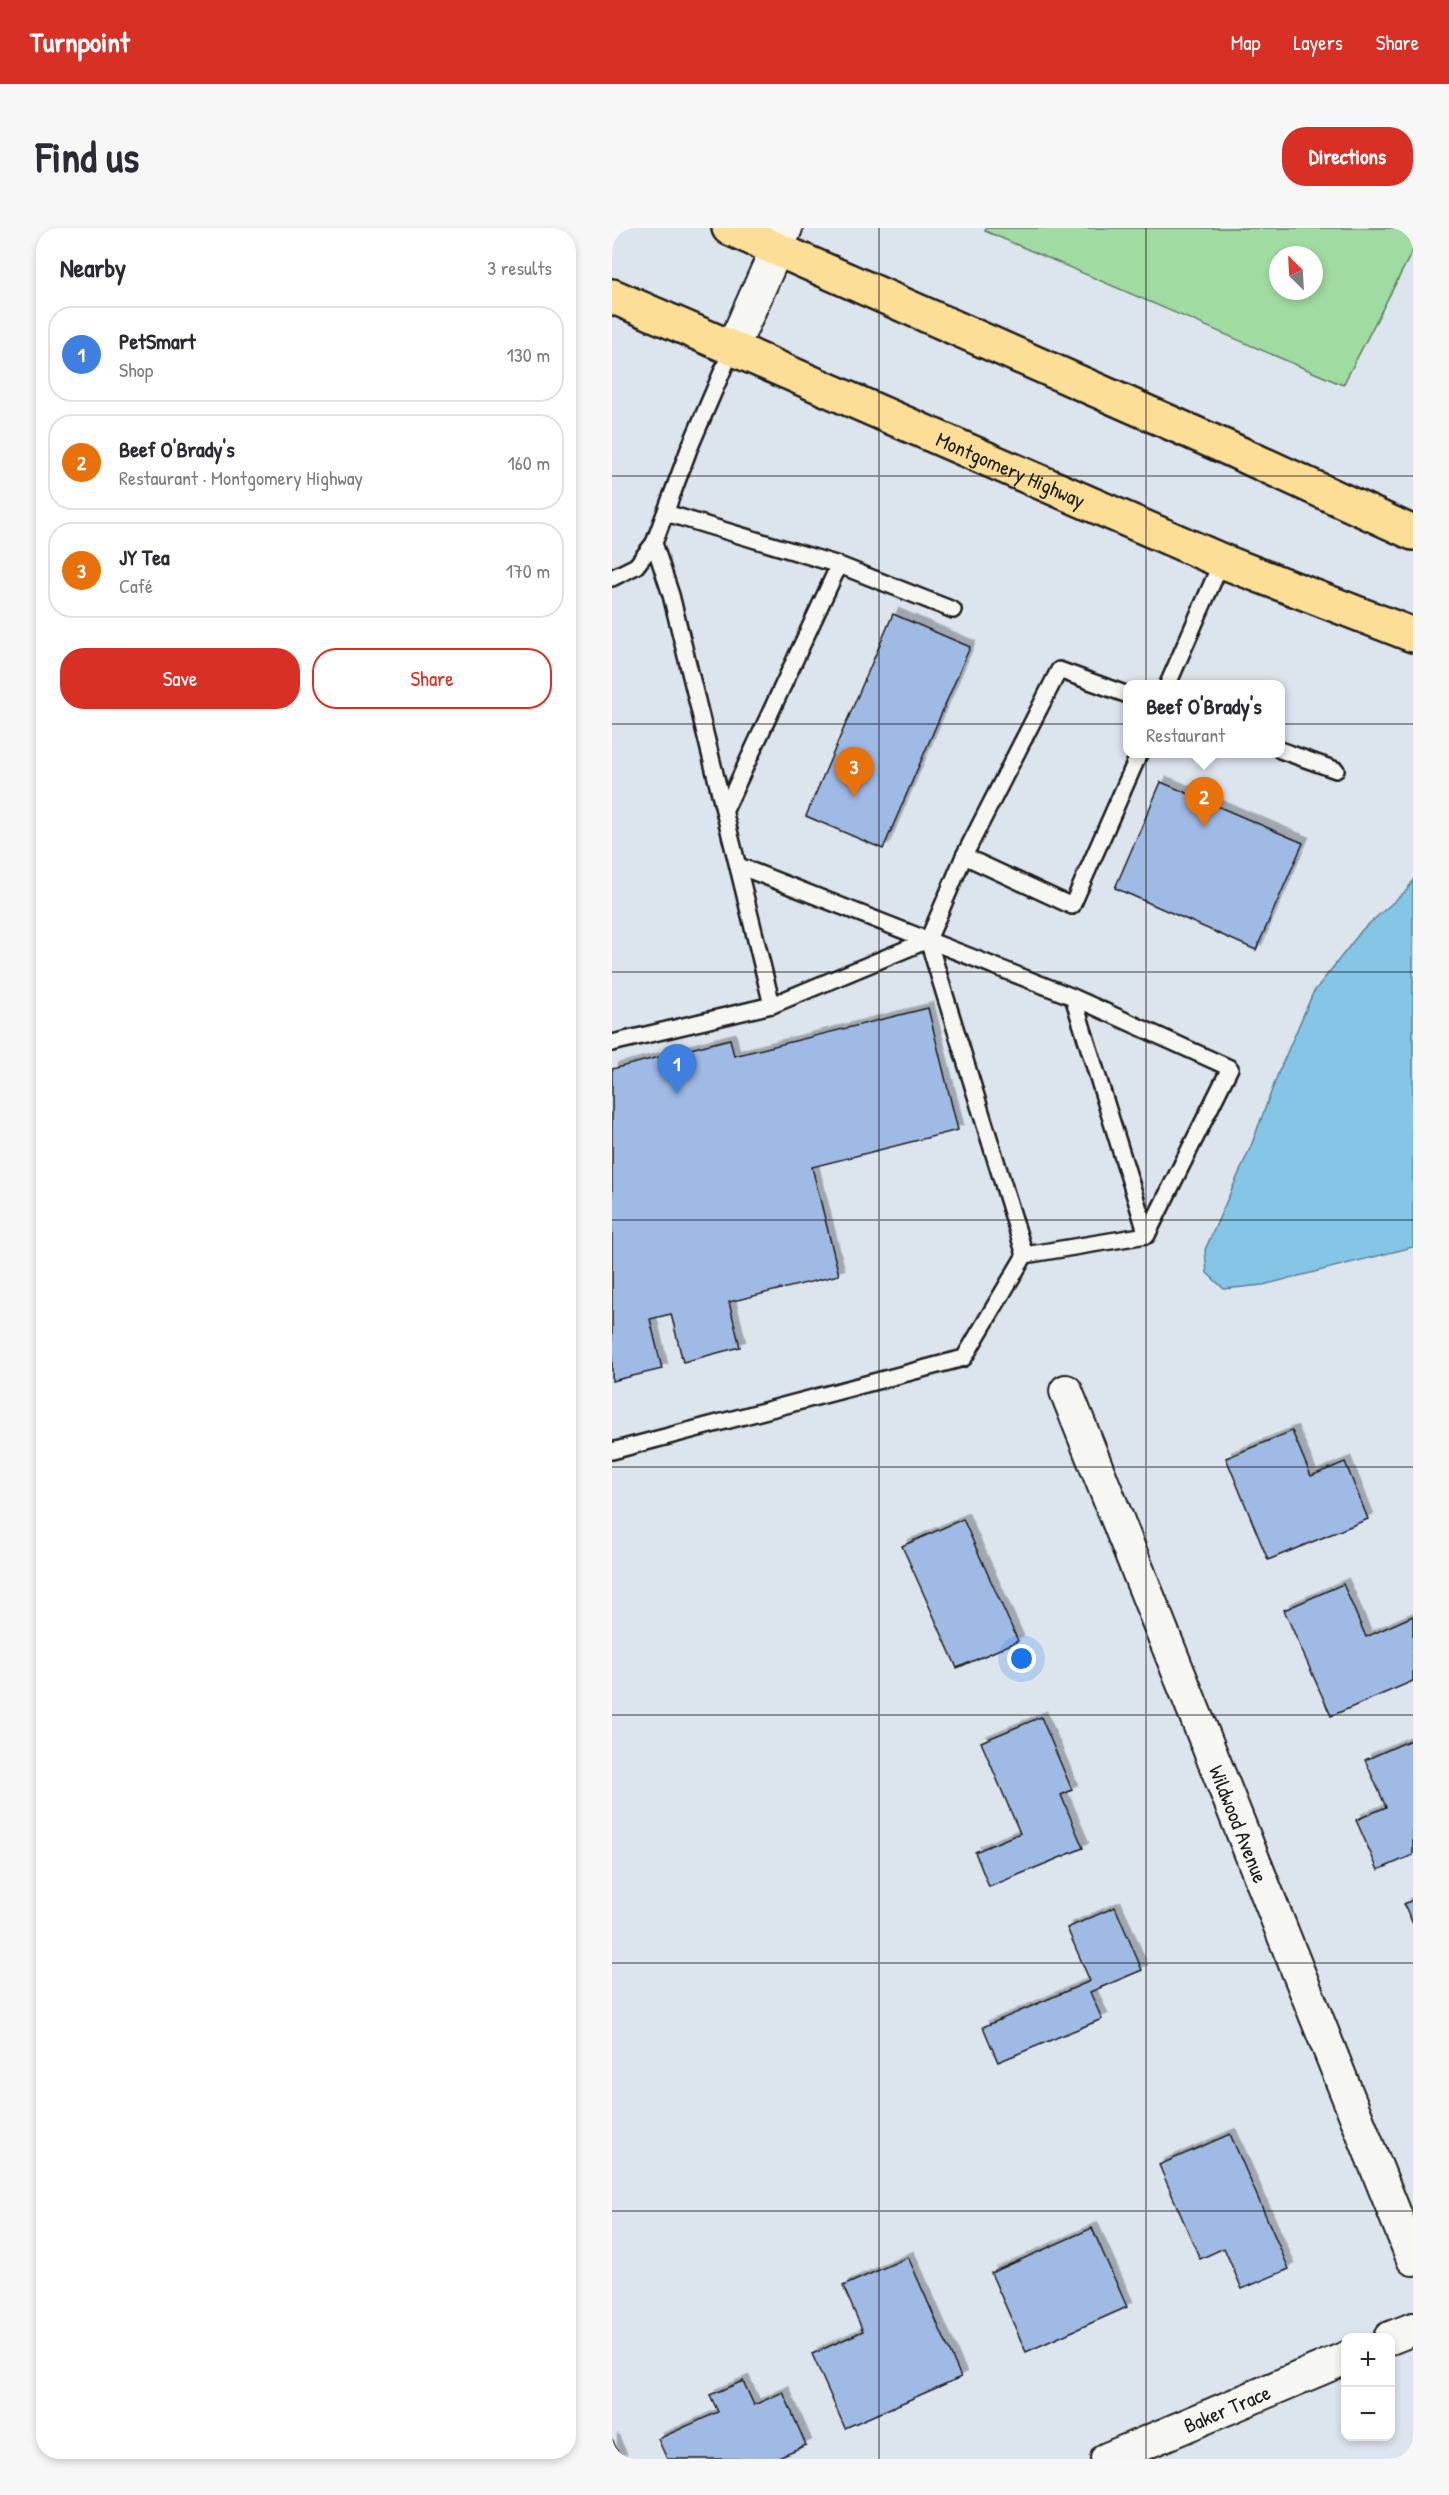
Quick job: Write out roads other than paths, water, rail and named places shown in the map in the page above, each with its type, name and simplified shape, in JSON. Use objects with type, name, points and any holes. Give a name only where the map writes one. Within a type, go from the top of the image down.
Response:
[{"type":"main road","points":[[729,228],[781,238],[1413,533]]},
{"type":"main road","name":"Montgomery Highway","points":[[612,296],[1222,561],[1413,635]]},
{"type":"street","points":[[732,349],[781,238]]},
{"type":"street","name":"Wildwood Avenue","points":[[1066,1391],[1413,2259]]},
{"type":"street","points":[[1395,2336],[1413,2329]]},
{"type":"street","name":"Baker Trace","points":[[1107,2459],[1341,2360]]},
{"type":"lane","points":[[612,578],[636,566],[654,543],[689,449],[732,349]]},
{"type":"lane","points":[[666,513],[839,565],[953,610]]},
{"type":"lane","points":[[654,543],[671,595],[726,810],[772,1005]]},
{"type":"lane","points":[[1170,680],[1222,561]]},
{"type":"lane","points":[[726,810],[839,565]]},
{"type":"lane","points":[[612,1451],[964,1358],[1025,1255],[928,940],[964,856],[1059,670],[1123,692]]},
{"type":"lane","points":[[1285,751],[1336,770]]},
{"type":"lane","points":[[964,856],[1072,906],[1136,758]]},
{"type":"lane","points":[[739,866],[1073,998],[1230,1068],[1147,1235]]},
{"type":"lane","points":[[612,1043],[772,1005],[928,940]]},
{"type":"lane","points":[[1073,998],[1147,1235]]},
{"type":"lane","points":[[1025,1255],[1147,1235]]},
{"type":"water","points":[[1413,880],[1413,1247],[1263,1285],[1224,1289],[1207,1273],[1205,1250],[1251,1146],[1279,1071],[1313,993],[1362,930],[1407,890]]},
{"type":"place","name":"JY Tea","points":[[854,797]]},
{"type":"place","name":"Beef O'Brady's","points":[[1204,827]]},
{"type":"place","name":"PetSmart","points":[[677,1094]]}]
